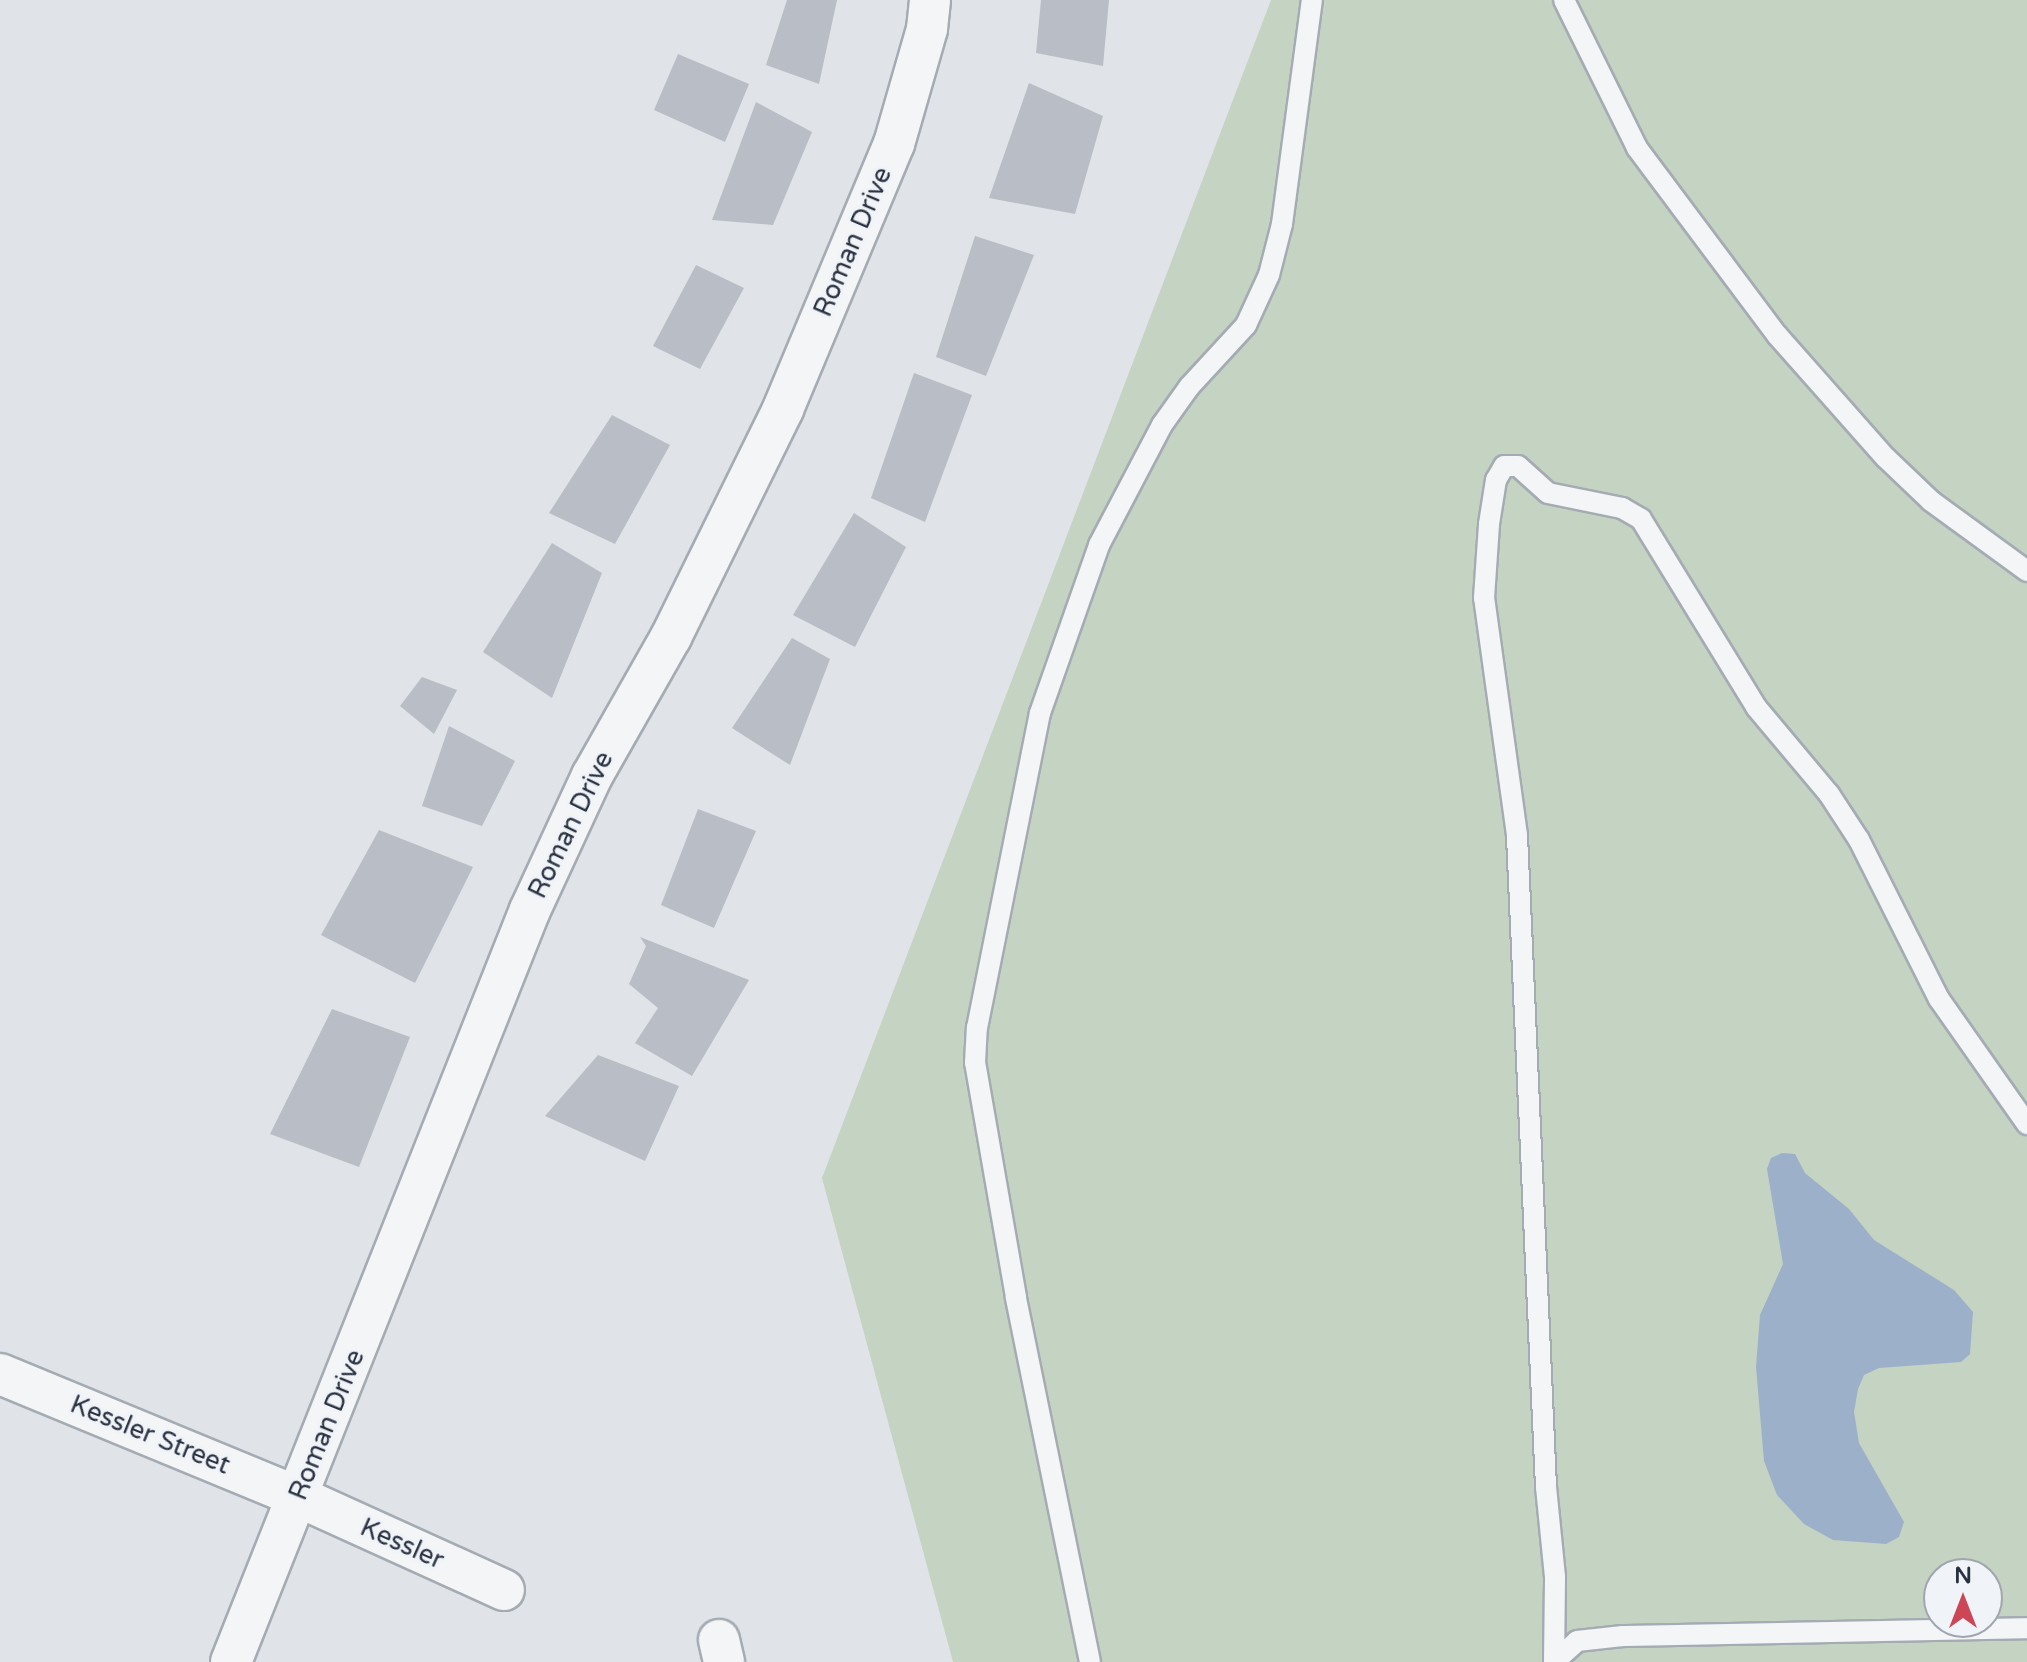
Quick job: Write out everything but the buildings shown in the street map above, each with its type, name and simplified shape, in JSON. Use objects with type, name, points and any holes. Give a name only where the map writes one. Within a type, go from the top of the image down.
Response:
[{"type":"street","name":"Roman Drive","points":[[231,1662],[530,910],[592,776],[671,637],[795,379],[894,144],[927,29],[930,0]]},
{"type":"street","name":"Kessler Street","points":[[0,1374],[299,1497]]},
{"type":"street","name":"Kessler","points":[[299,1497],[504,1590]]},
{"type":"lane","points":[[1090,1662],[1016,1297],[975,1063],[977,1028],[1040,713],[1099,545],[1162,425],[1189,387],[1246,325],[1269,275],[1282,224],[1312,0]]},
{"type":"lane","points":[[1564,0],[1637,148],[1777,335],[1897,469],[2027,571]]},
{"type":"lane","points":[[1554,1662],[1555,1577],[1545,1472],[1517,835],[1484,598],[1489,524],[1496,480],[1504,466],[1518,466],[1548,493],[1622,508],[1641,519],[1756,707],[1829,794],[1859,840],[1939,999],[2027,1124]]},
{"type":"lane","points":[[1554,1662],[1577,1641],[1623,1636],[2027,1628]]},
{"type":"green space","points":[[1271,0],[2027,0],[2027,1662],[953,1662],[822,1178]]},
{"type":"water","points":[[1782,1153],[1795,1154],[1805,1173],[1849,1209],[1874,1240],[1954,1290],[1973,1312],[1970,1354],[1961,1362],[1879,1368],[1864,1375],[1858,1389],[1854,1412],[1859,1443],[1904,1522],[1899,1537],[1886,1544],[1833,1540],[1804,1524],[1777,1495],[1764,1461],[1756,1367],[1760,1315],[1783,1264],[1767,1169],[1771,1158]]}]
